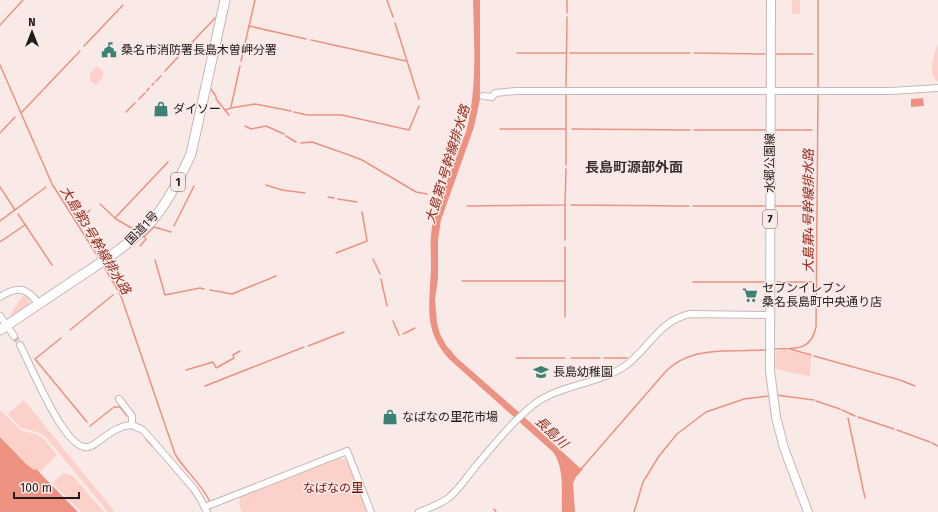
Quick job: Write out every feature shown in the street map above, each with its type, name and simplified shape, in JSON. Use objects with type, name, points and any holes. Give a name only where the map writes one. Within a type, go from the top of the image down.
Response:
[{"type":"highway","name":"国道1号","points":[[3,328],[106,259],[130,241],[152,221],[173,190],[184,171],[190,154],[225,0]]},
{"type":"main road","name":"水郷公園線","points":[[771,0],[769,349],[771,385],[776,417],[784,448],[808,512]]},
{"type":"street","points":[[483,96],[492,97],[495,93],[516,91],[818,92],[891,91],[938,88]]},
{"type":"street","points":[[0,297],[10,292],[23,290],[30,292],[39,304]]},
{"type":"street","points":[[419,512],[441,502],[453,493],[497,442],[534,405],[551,394],[611,374],[623,367],[633,359],[669,322],[681,316],[690,314],[770,315]]},
{"type":"street","points":[[0,316],[3,328],[14,336]]},
{"type":"street","points":[[20,345],[48,402],[63,428],[77,444],[81,447],[89,447],[119,427],[132,425],[143,430],[194,489],[206,509],[214,504],[347,451],[371,512]]},
{"type":"street","points":[[119,400],[132,416],[132,425]]},
{"type":"green space","points":[[792,0],[800,0],[800,14],[792,14]]},
{"type":"green space","points":[[938,42],[938,82],[934,78],[934,75],[932,75],[932,63]]},
{"type":"green space","points":[[97,66],[103,71],[103,77],[96,85],[90,81],[90,73]]},
{"type":"green space","points":[[25,295],[31,300],[28,306],[8,319],[22,296]]},
{"type":"green space","points":[[787,350],[811,356],[810,376],[776,369],[776,352]]},
{"type":"green space","points":[[24,400],[115,512],[108,512],[44,435],[21,428],[8,414]]},
{"type":"green space","points":[[0,410],[22,431],[36,434],[43,438],[57,455],[39,473],[26,464],[0,437]]},
{"type":"green space","name":"なばなの里","points":[[340,458],[349,461],[368,512],[242,512],[239,504],[240,497]]},
{"type":"green space","points":[[65,473],[73,476],[104,512],[81,512],[53,483]]},
{"type":"shaded area","points":[[473,0],[480,0],[480,99],[474,127],[441,220],[438,240],[438,278],[435,300],[437,323],[440,334],[446,345],[457,358],[580,468],[583,469],[573,483],[575,512],[562,512],[561,473],[557,458],[553,452],[449,359],[440,348],[431,326],[429,304],[433,222],[466,131],[473,94]]},
{"type":"shaded area","points":[[923,98],[924,106],[911,107],[911,99]]},
{"type":"shaded area","points":[[0,437],[26,464],[34,470],[36,469],[78,512],[0,512]]},
{"type":"waterway","points":[[0,25],[23,0]]},
{"type":"waterway","points":[[241,61],[255,0]]},
{"type":"waterway","points":[[387,0],[393,17]]},
{"type":"waterway","points":[[567,0],[567,13]]},
{"type":"waterway","name":"大島第4号幹線排水路","points":[[818,0],[818,90]]},
{"type":"waterway","points":[[84,46],[123,5]]},
{"type":"waterway","points":[[566,87],[567,17]]},
{"type":"waterway","points":[[183,52],[215,18]]},
{"type":"waterway","points":[[395,23],[419,99]]},
{"type":"waterway","points":[[249,26],[306,39]]},
{"type":"waterway","points":[[311,40],[406,61]]},
{"type":"waterway","points":[[21,113],[80,51]]},
{"type":"waterway","points":[[517,53],[566,53]]},
{"type":"waterway","points":[[570,53],[690,53]]},
{"type":"waterway","points":[[694,53],[765,54]]},
{"type":"waterway","points":[[776,54],[813,54]]},
{"type":"waterway","points":[[165,71],[178,57]]},
{"type":"waterway","name":"大島第3号幹線排水路","points":[[0,65],[52,184],[100,260]]},
{"type":"waterway","points":[[231,107],[240,66]]},
{"type":"waterway","points":[[156,81],[161,76]]},
{"type":"waterway","points":[[210,88],[216,96],[216,99],[229,115]]},
{"type":"waterway","points":[[139,99],[145,93]]},
{"type":"waterway","points":[[566,94],[566,165]]},
{"type":"waterway","name":"大島第4号幹線排水路","points":[[773,349],[795,348],[806,345],[814,335],[816,327],[818,94]]},
{"type":"waterway","points":[[126,112],[135,103]]},
{"type":"waterway","points":[[225,110],[255,104],[291,111]]},
{"type":"waterway","points":[[294,112],[307,115],[342,115],[409,130],[419,106]]},
{"type":"waterway","points":[[0,133],[15,117]]},
{"type":"waterway","points":[[245,126],[251,129],[266,126],[284,134]]},
{"type":"waterway","points":[[500,129],[566,129]]},
{"type":"waterway","points":[[572,129],[690,130]]},
{"type":"waterway","points":[[694,130],[766,130]]},
{"type":"waterway","points":[[775,130],[812,130]]},
{"type":"waterway","points":[[286,136],[296,142]]},
{"type":"waterway","name":"大島第1号幹線排水路","points":[[301,143],[312,142],[362,160],[416,192],[427,194]]},
{"type":"waterway","points":[[115,218],[168,162]]},
{"type":"waterway","points":[[467,206],[565,205],[566,169]]},
{"type":"waterway","points":[[266,185],[282,190],[305,193]]},
{"type":"waterway","points":[[174,226],[194,186]]},
{"type":"waterway","points":[[0,187],[15,210]]},
{"type":"waterway","points":[[0,221],[46,187]]},
{"type":"waterway","points":[[328,197],[334,198]]},
{"type":"waterway","points":[[338,199],[357,202]]},
{"type":"waterway","points":[[100,204],[116,219],[135,230]]},
{"type":"waterway","points":[[565,205],[565,240]]},
{"type":"waterway","points":[[571,205],[689,206]]},
{"type":"waterway","points":[[693,206],[765,206]]},
{"type":"waterway","points":[[774,206],[813,206]]},
{"type":"waterway","points":[[77,223],[90,210]]},
{"type":"waterway","points":[[336,253],[367,241],[362,212]]},
{"type":"waterway","points":[[18,214],[52,265]]},
{"type":"waterway","points":[[0,242],[25,225]]},
{"type":"waterway","points":[[144,237],[154,227],[171,232]]},
{"type":"waterway","points":[[140,246],[146,239],[144,237]]},
{"type":"waterway","points":[[565,247],[565,317]]},
{"type":"waterway","points":[[373,259],[380,274]]},
{"type":"waterway","points":[[155,260],[165,295],[200,288],[204,289]]},
{"type":"waterway","name":"大島第3号幹線排水路","points":[[103,265],[122,299],[175,454],[203,489],[210,502]]},
{"type":"waterway","points":[[210,290],[232,294],[276,276]]},
{"type":"waterway","points":[[381,279],[387,306]]},
{"type":"waterway","points":[[462,281],[565,281]]},
{"type":"waterway","points":[[693,282],[765,282]]},
{"type":"waterway","points":[[777,282],[812,282]]},
{"type":"waterway","points":[[70,330],[113,295]]},
{"type":"waterway","points":[[393,321],[399,335]]},
{"type":"waterway","points":[[403,334],[415,328]]},
{"type":"waterway","points":[[308,346],[344,332]]},
{"type":"waterway","points":[[61,338],[35,359],[87,422]]},
{"type":"waterway","points":[[205,386],[304,347]]},
{"type":"waterway","points":[[790,349],[811,355]]},
{"type":"waterway","name":"大島第4号幹線排水路","points":[[581,469],[667,370],[678,362],[691,356],[709,352],[767,350]]},
{"type":"waterway","points":[[186,370],[213,362],[216,368],[234,358],[233,355],[240,351]]},
{"type":"waterway","points":[[814,356],[900,380],[915,386]]},
{"type":"waterway","points":[[516,358],[565,358]]},
{"type":"waterway","points":[[571,358],[600,358]]},
{"type":"waterway","points":[[604,358],[627,358]]},
{"type":"waterway","points":[[776,395],[814,400]]},
{"type":"waterway","points":[[634,512],[643,482],[659,456],[677,434],[706,412],[744,399],[769,396]]},
{"type":"waterway","points":[[816,401],[840,409]]},
{"type":"waterway","points":[[90,426],[114,407],[120,407],[127,416]]},
{"type":"waterway","points":[[842,410],[855,416]]},
{"type":"waterway","points":[[858,417],[894,429]]},
{"type":"waterway","points":[[848,418],[865,498]]},
{"type":"waterway","points":[[897,430],[930,442]]},
{"type":"waterway","points":[[146,439],[152,446]]},
{"type":"waterway","points":[[932,443],[938,446]]},
{"type":"tunnel","points":[[14,336],[20,345]]},
{"type":"place","name":"桑名市消防署長島木曽岬分署","points":[[109,50]]},
{"type":"place","name":"ダイソー","points":[[161,109]]},
{"type":"place","name":"セブンイレブン 桑名長島町中央通り店","points":[[750,295]]},
{"type":"place","name":"長島幼稚園","points":[[541,372]]},
{"type":"place","name":"なばなの里花市場","points":[[390,417]]},
{"type":"district","name":"長島町源部外面","points":[[634,167]]},
{"type":"water label","name":"長島川","points":[[552,432]]}]
